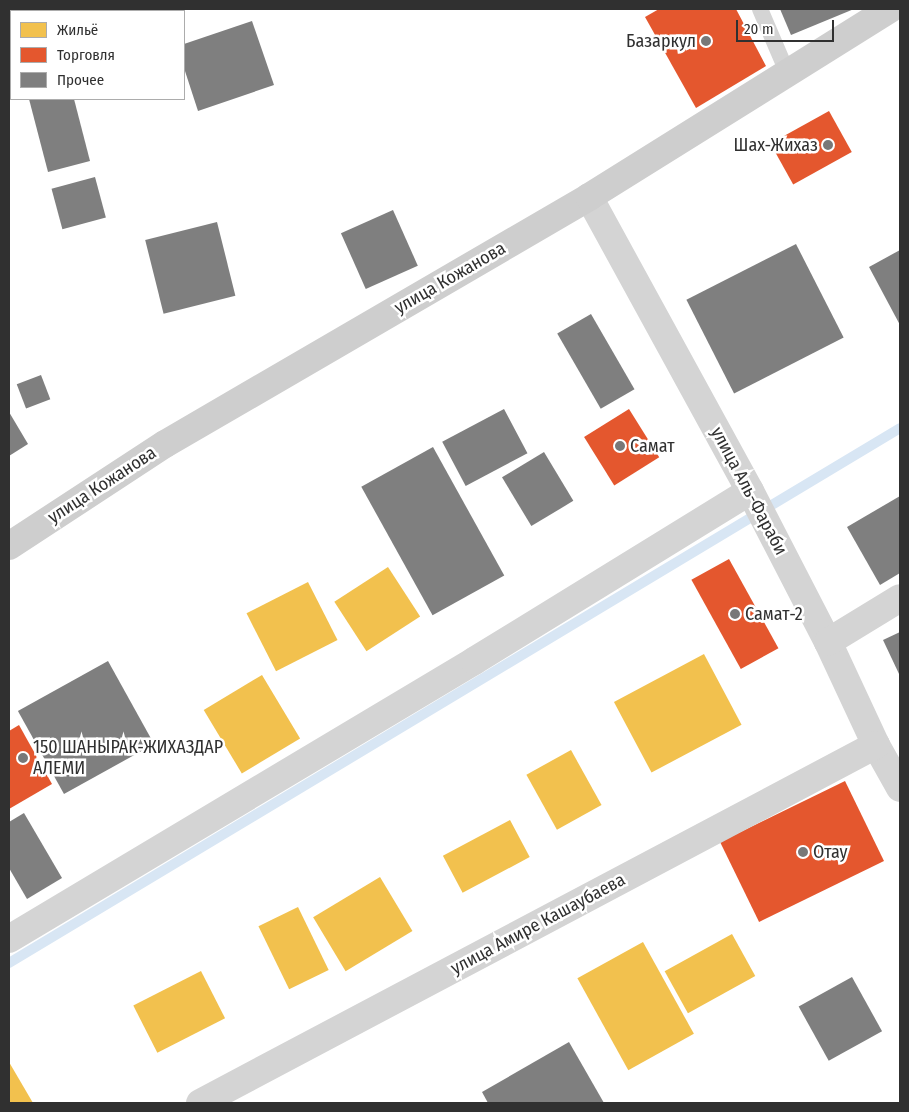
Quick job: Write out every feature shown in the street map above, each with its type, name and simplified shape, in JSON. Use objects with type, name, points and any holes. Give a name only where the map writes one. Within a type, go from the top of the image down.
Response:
[{"type":"main road","name":"улица Кожанова","points":[[9,546],[165,444],[589,197],[890,9]]},
{"type":"street","name":"улица Аль-Фараби","points":[[589,197],[750,491],[828,642],[876,745],[900,788]]},
{"type":"street","points":[[9,939],[474,661],[750,491]]},
{"type":"street","points":[[828,642],[900,598]]},
{"type":"street","name":"улица Амире Кашаубаева","points":[[200,1103],[876,745]]},
{"type":"lane","points":[[760,9],[787,72]]},
{"type":"building: Жильё","points":[[388,567],[420,616],[366,651],[334,602]]},
{"type":"building: Жильё","points":[[308,582],[338,640],[276,671],[247,613]]},
{"type":"building: Жильё","points":[[704,654],[742,725],[651,773],[614,702]]},
{"type":"building: Жильё","points":[[262,675],[300,738],[242,773],[204,710]]},
{"type":"building: Жильё","points":[[571,750],[602,805],[557,830],[526,775]]},
{"type":"building: Жильё","points":[[510,820],[530,857],[463,893],[443,856]]},
{"type":"building: Жильё","points":[[380,877],[412,931],[346,971],[313,917]]},
{"type":"building: Жильё","points":[[298,907],[329,970],[289,989],[258,926]]},
{"type":"building: Жильё","points":[[732,934],[755,976],[688,1013],[665,971]]},
{"type":"building: Жильё","points":[[643,942],[694,1034],[628,1070],[577,978]]},
{"type":"building: Жильё","points":[[201,971],[225,1018],[157,1053],[133,1006]]},
{"type":"building: Жильё","points":[[9,1062],[33,1103],[9,1103]]},
{"type":"building: Торговля","name":"Базаркул","points":[[659,9],[736,9],[766,66],[696,108],[645,17]]},
{"type":"building: Торговля","points":[[829,111],[852,152],[793,185],[770,143]]},
{"type":"building: Торговля","name":"Самат","points":[[629,409],[659,457],[614,485],[584,437]]},
{"type":"building: Торговля","name":"Самат-2","points":[[729,559],[778,648],[741,669],[691,580]]},
{"type":"building: Торговля","name":"150 ШАНЫРАК-ЖИХАЗДАР АЛЕМИ","points":[[19,725],[52,784],[9,809],[9,731]]},
{"type":"building: Торговля","name":"Отау","points":[[845,781],[884,861],[759,922],[720,842]]},
{"type":"building: Прочее","points":[[780,9],[854,9],[791,35]]},
{"type":"building: Прочее","points":[[252,21],[274,85],[198,111],[185,71],[185,44]]},
{"type":"building: Прочее","points":[[29,100],[74,100],[90,161],[48,172]]},
{"type":"building: Прочее","points":[[95,177],[106,218],[62,229],[52,189]]},
{"type":"building: Прочее","points":[[393,210],[418,266],[366,289],[341,233]]},
{"type":"building: Прочее","points":[[217,222],[235,296],[164,314],[145,240]]},
{"type":"building: Прочее","points":[[796,244],[844,338],[734,393],[686,300]]},
{"type":"building: Прочее","points":[[900,250],[900,325],[869,267]]},
{"type":"building: Прочее","points":[[591,314],[634,389],[601,409],[557,334]]},
{"type":"building: Прочее","points":[[41,375],[50,399],[26,409],[17,384]]},
{"type":"building: Прочее","points":[[504,409],[527,453],[466,486],[442,442]]},
{"type":"building: Прочее","points":[[9,412],[28,444],[9,456]]},
{"type":"building: Прочее","points":[[433,447],[504,576],[433,615],[361,487]]},
{"type":"building: Прочее","points":[[544,452],[573,501],[531,526],[502,477]]},
{"type":"building: Прочее","points":[[900,496],[900,573],[880,585],[847,527]]},
{"type":"building: Прочее","points":[[900,632],[900,676],[883,640]]},
{"type":"building: Прочее","points":[[108,661],[154,744],[64,794],[18,711]]},
{"type":"building: Прочее","points":[[24,813],[62,878],[27,899],[9,868],[9,822]]},
{"type":"building: Прочее","points":[[852,977],[882,1031],[829,1061],[799,1007]]},
{"type":"building: Прочее","points":[[569,1042],[604,1103],[488,1103],[482,1092]]},
{"type":"waterway","points":[[9,963],[900,428]]},
{"type":"place","name":"Базаркул","points":[[706,41]]},
{"type":"place","name":"Шах-Жихаз","points":[[828,145]]},
{"type":"place","name":"Самат","points":[[620,446]]},
{"type":"place","name":"Самат-2","points":[[735,614]]},
{"type":"place","name":"150 ШАНЫРАК-ЖИХАЗДАР АЛЕМИ","points":[[23,758]]},
{"type":"place","name":"Отау","points":[[803,852]]}]
